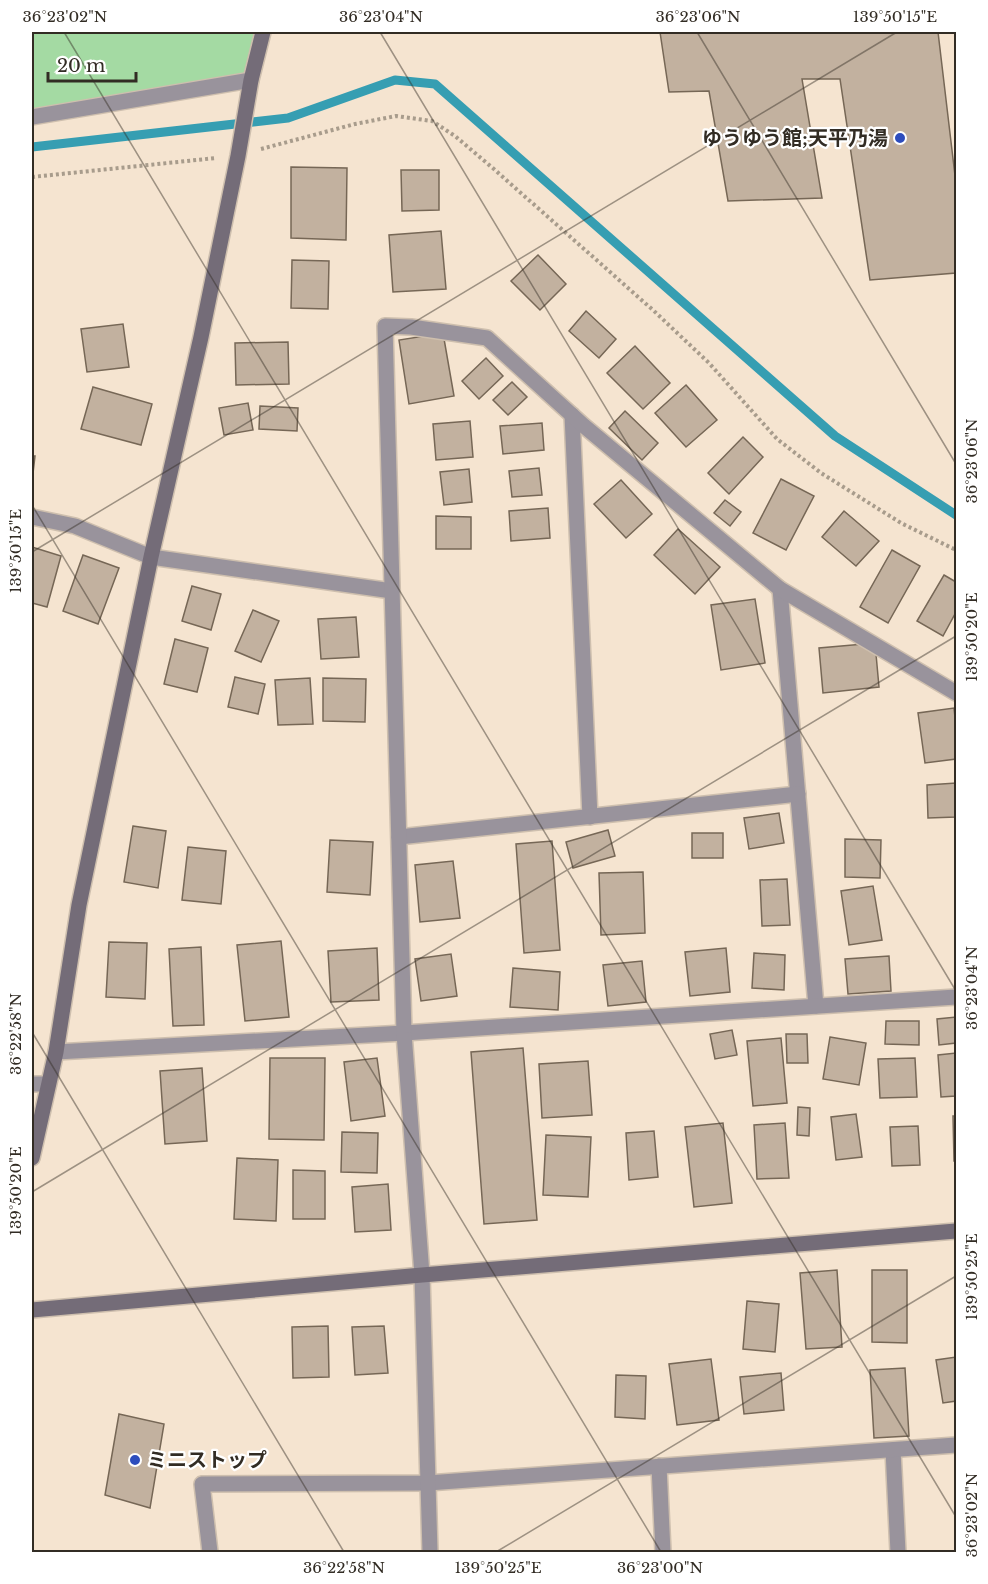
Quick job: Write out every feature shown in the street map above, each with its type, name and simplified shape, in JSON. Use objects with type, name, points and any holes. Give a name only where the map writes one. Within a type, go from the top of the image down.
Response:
[{"type":"street","points":[[32,1158],[56,1052],[79,905],[151,556],[201,337],[251,80],[263,32]]},
{"type":"street","points":[[32,117],[251,80]]},
{"type":"street","points":[[430,1552],[422,1275],[404,1033],[385,326],[411,327],[487,338],[572,415],[780,589],[957,693]]},
{"type":"street","points":[[572,415],[590,817]]},
{"type":"street","points":[[32,517],[75,526],[151,556],[392,591]]},
{"type":"street","points":[[780,589],[816,1006]]},
{"type":"street","points":[[399,837],[798,794]]},
{"type":"street","points":[[56,1052],[404,1033],[957,997]]},
{"type":"street","points":[[32,1084],[48,1084]]},
{"type":"street","points":[[32,1311],[422,1275],[957,1231]]},
{"type":"street","points":[[210,1552],[202,1484],[428,1483],[957,1445]]},
{"type":"street","points":[[893,1450],[898,1552]]},
{"type":"street","points":[[658,1466],[663,1552]]},
{"type":"path","points":[[32,177],[238,156],[355,124],[396,116],[432,121],[455,136],[495,170],[654,311],[709,363],[777,439],[821,473],[891,517],[957,550]]},
{"type":"green space","points":[[32,32],[259,32],[251,80],[32,117]]},
{"type":"building","name":"ゆうゆう館;天平乃湯","points":[[660,32],[938,32],[956,184],[956,273],[870,280],[840,79],[802,79],[822,198],[728,201],[709,91],[669,92]]},
{"type":"building","points":[[291,167],[347,168],[346,240],[291,238]]},
{"type":"building","points":[[401,170],[439,170],[439,210],[402,211]]},
{"type":"building","points":[[441,231],[446,289],[393,292],[389,235]]},
{"type":"building","points":[[538,255],[566,284],[540,310],[511,281]]},
{"type":"building","points":[[292,260],[329,261],[328,309],[291,308]]},
{"type":"building","points":[[586,311],[616,339],[599,358],[569,331]]},
{"type":"building","points":[[123,324],[129,367],[87,372],[81,329]]},
{"type":"building","points":[[443,333],[454,396],[409,404],[399,340]]},
{"type":"building","points":[[288,342],[289,384],[236,385],[235,343]]},
{"type":"building","points":[[635,346],[670,383],[643,409],[607,373]]},
{"type":"building","points":[[486,358],[503,376],[479,399],[462,381]]},
{"type":"building","points":[[512,382],[527,397],[508,415],[493,400]]},
{"type":"building","points":[[686,385],[717,420],[686,447],[655,413]]},
{"type":"building","points":[[93,387],[152,404],[141,445],[81,429]]},
{"type":"building","points":[[248,403],[253,430],[224,435],[219,408]]},
{"type":"building","points":[[260,406],[298,408],[297,431],[259,429]]},
{"type":"building","points":[[625,411],[658,443],[642,460],[609,428]]},
{"type":"building","points":[[470,421],[473,457],[436,460],[433,424]]},
{"type":"building","points":[[542,423],[544,450],[503,454],[500,426]]},
{"type":"building","points":[[743,437],[763,457],[729,494],[708,473]]},
{"type":"building","points":[[32,456],[35,456],[32,482]]},
{"type":"building","points":[[539,468],[542,495],[512,497],[509,471]]},
{"type":"building","points":[[469,469],[472,502],[444,505],[440,472]]},
{"type":"building","points":[[781,479],[814,496],[786,550],[753,533]]},
{"type":"building","points":[[621,480],[652,514],[626,538],[594,504]]},
{"type":"building","points":[[725,500],[741,512],[730,526],[714,513]]},
{"type":"building","points":[[548,508],[550,538],[511,541],[509,511]]},
{"type":"building","points":[[844,511],[879,541],[856,566],[822,537]]},
{"type":"building","points":[[436,516],[471,517],[471,549],[436,549]]},
{"type":"building","points":[[678,529],[720,567],[695,594],[654,555]]},
{"type":"building","points":[[32,547],[61,556],[47,607],[32,603]]},
{"type":"building","points":[[892,550],[920,566],[888,623],[860,607]]},
{"type":"building","points":[[83,555],[119,568],[98,624],[63,611]]},
{"type":"building","points":[[944,575],[956,582],[956,612],[943,636],[917,621]]},
{"type":"building","points":[[192,586],[221,594],[211,630],[182,621]]},
{"type":"building","points":[[755,599],[765,663],[721,670],[711,605]]},
{"type":"building","points":[[253,610],[279,621],[261,662],[235,651]]},
{"type":"building","points":[[356,617],[359,657],[321,659],[318,619]]},
{"type":"building","points":[[175,639],[208,648],[197,692],[164,684]]},
{"type":"building","points":[[875,643],[879,687],[823,693],[819,648]]},
{"type":"building","points":[[235,677],[265,684],[258,714],[228,707]]},
{"type":"building","points":[[310,678],[313,724],[278,725],[275,680]]},
{"type":"building","points":[[323,678],[366,679],[365,722],[323,721]]},
{"type":"building","points":[[954,708],[956,759],[925,763],[918,713]]},
{"type":"building","points":[[956,783],[956,817],[928,818],[927,785]]},
{"type":"building","points":[[779,813],[784,843],[749,849],[744,818]]},
{"type":"building","points":[[133,826],[166,831],[158,888],[124,882]]},
{"type":"building","points":[[608,830],[615,856],[573,868],[566,842]]},
{"type":"building","points":[[692,833],[723,833],[723,858],[692,858]]},
{"type":"building","points":[[845,839],[881,840],[880,878],[845,877]]},
{"type":"building","points":[[330,840],[373,842],[370,895],[327,892]]},
{"type":"building","points":[[552,841],[560,950],[524,953],[516,844]]},
{"type":"building","points":[[188,847],[226,851],[221,904],[182,900]]},
{"type":"building","points":[[453,861],[460,918],[420,922],[415,865]]},
{"type":"building","points":[[643,872],[645,933],[601,935],[599,873]]},
{"type":"building","points":[[787,879],[790,925],[762,926],[760,880]]},
{"type":"building","points":[[873,886],[882,940],[849,945],[841,891]]},
{"type":"building","points":[[281,941],[289,1017],[245,1021],[237,945]]},
{"type":"building","points":[[109,942],[147,943],[145,999],[106,997]]},
{"type":"building","points":[[201,947],[204,1025],[173,1026],[169,949]]},
{"type":"building","points":[[377,948],[379,1000],[331,1002],[328,951]]},
{"type":"building","points":[[726,948],[730,992],[690,996],[685,952]]},
{"type":"building","points":[[754,953],[785,955],[784,990],[752,988]]},
{"type":"building","points":[[451,954],[457,996],[421,1001],[415,959]]},
{"type":"building","points":[[889,956],[891,991],[848,994],[845,959]]},
{"type":"building","points":[[642,961],[646,1002],[608,1006],[603,965]]},
{"type":"building","points":[[513,968],[560,972],[558,1010],[510,1007]]},
{"type":"building","points":[[956,1017],[956,1043],[939,1045],[937,1019]]},
{"type":"building","points":[[886,1021],[919,1021],[919,1045],[885,1044]]},
{"type":"building","points":[[732,1030],[737,1055],[715,1059],[710,1034]]},
{"type":"building","points":[[786,1034],[807,1034],[808,1063],[787,1063]]},
{"type":"building","points":[[830,1037],[866,1043],[859,1085],[823,1079]]},
{"type":"building","points":[[781,1038],[787,1103],[753,1106],[747,1041]]},
{"type":"building","points":[[523,1048],[537,1220],[484,1224],[471,1052]]},
{"type":"building","points":[[956,1053],[956,1096],[941,1097],[938,1055]]},
{"type":"building","points":[[270,1058],[325,1058],[324,1140],[269,1139]]},
{"type":"building","points":[[377,1058],[385,1116],[351,1121],[344,1062]]},
{"type":"building","points":[[915,1058],[917,1097],[880,1098],[878,1059]]},
{"type":"building","points":[[588,1061],[592,1115],[542,1118],[539,1064]]},
{"type":"building","points":[[202,1068],[207,1141],[165,1144],[160,1071]]},
{"type":"building","points":[[798,1107],[810,1108],[809,1136],[797,1135]]},
{"type":"building","points":[[856,1114],[862,1157],[836,1160],[831,1117]]},
{"type":"building","points":[[953,1116],[956,1116],[956,1161],[954,1161]]},
{"type":"building","points":[[723,1123],[732,1203],[694,1207],[685,1127]]},
{"type":"building","points":[[785,1123],[789,1178],[757,1179],[754,1125]]},
{"type":"building","points":[[918,1126],[920,1165],[892,1166],[890,1127]]},
{"type":"building","points":[[654,1131],[658,1177],[629,1180],[626,1133]]},
{"type":"building","points":[[342,1132],[378,1133],[377,1173],[341,1172]]},
{"type":"building","points":[[546,1135],[591,1137],[588,1197],[543,1195]]},
{"type":"building","points":[[237,1158],[278,1160],[276,1221],[234,1219]]},
{"type":"building","points":[[293,1170],[325,1171],[325,1219],[293,1219]]},
{"type":"building","points":[[388,1184],[391,1230],[355,1232],[352,1187]]},
{"type":"building","points":[[837,1270],[842,1347],[806,1349],[800,1273]]},
{"type":"building","points":[[872,1270],[907,1270],[907,1343],[872,1342]]},
{"type":"building","points":[[747,1301],[779,1304],[775,1352],[743,1349]]},
{"type":"building","points":[[328,1326],[329,1377],[293,1378],[292,1327]]},
{"type":"building","points":[[384,1326],[388,1373],[355,1375],[352,1327]]},
{"type":"building","points":[[956,1357],[956,1401],[943,1403],[936,1360]]},
{"type":"building","points":[[711,1359],[719,1420],[677,1425],[669,1364]]},
{"type":"building","points":[[905,1368],[909,1436],[874,1438],[870,1370]]},
{"type":"building","points":[[781,1373],[784,1410],[744,1414],[740,1377]]},
{"type":"building","points":[[616,1375],[646,1376],[645,1419],[615,1417]]},
{"type":"building","name":"ミニストップ","points":[[119,1414],[164,1424],[150,1508],[105,1495]]},
{"type":"waterway","points":[[32,147],[288,118],[395,80],[435,84],[835,436],[956,515]]},
{"type":"place","name":"ゆうゆう館;天平乃湯","points":[[900,138]]},
{"type":"place","name":"ミニストップ","points":[[135,1460]]}]
